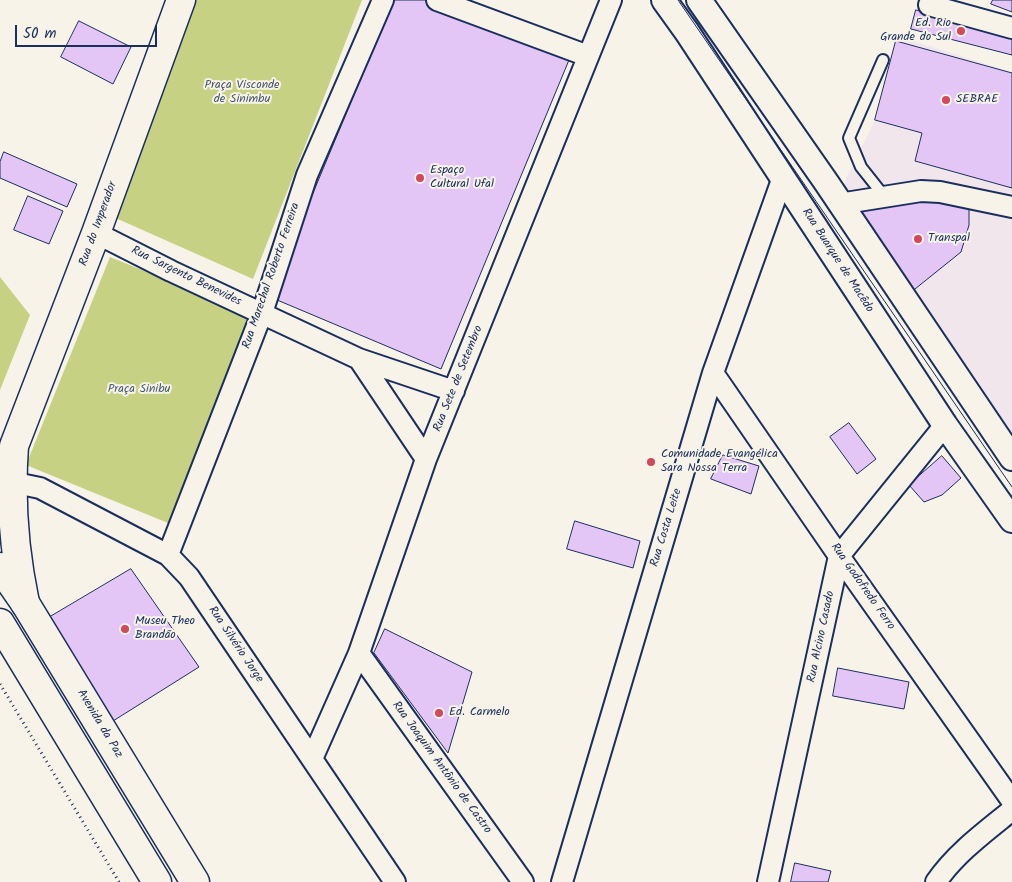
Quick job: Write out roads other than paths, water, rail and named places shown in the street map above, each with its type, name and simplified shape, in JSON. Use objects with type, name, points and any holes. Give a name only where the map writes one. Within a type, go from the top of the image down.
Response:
[{"type":"main road","name":"Rua do Imperador","points":[[25,603],[15,548],[7,451],[96,233],[181,0]]},
{"type":"main road","name":"Avenida da Paz","points":[[0,566],[25,603],[195,882]]},
{"type":"main road","points":[[0,623],[157,882]]},
{"type":"street","name":"Rua Marechal Roberto Ferreira","points":[[168,555],[262,313],[307,175],[383,0]]},
{"type":"street","points":[[437,0],[588,56]]},
{"type":"street","name":"Rua Sete de Setembro","points":[[312,760],[359,653],[426,459],[611,0]]},
{"type":"street","name":"Rua Buarque de Macêdo","points":[[664,0],[693,40],[945,425],[1012,520]]},
{"type":"street","points":[[699,0],[1012,458]]},
{"type":"street","points":[[929,5],[1012,28]]},
{"type":"street","name":"Rua Costa Leite","points":[[562,882],[713,373],[783,177]]},
{"type":"street","points":[[839,204],[921,191],[940,192],[1012,207]]},
{"type":"street","name":"Rua Sargento Benevides","points":[[96,233],[171,271],[359,359],[454,391]]},
{"type":"street","points":[[359,359],[426,459]]},
{"type":"street","name":"Rua Godofredo Ferro","points":[[713,373],[839,556],[1012,801]]},
{"type":"street","name":"Rua Alcino Casado","points":[[768,882],[839,556],[945,425]]},
{"type":"street","name":"Rua Silvério Jorge","points":[[11,482],[40,488],[168,555],[189,577],[395,882]]},
{"type":"street","name":"Rua Joaquim Antônio de Castro","points":[[359,653],[523,882]]},
{"type":"street","points":[[936,882],[945,869],[968,845],[1012,810]]},
{"type":"lane","points":[[883,60],[849,138],[861,167],[884,196]]},
{"type":"tram line","points":[[678,0],[1012,487]]},
{"type":"place","name":"Ed. Rio Grande do Sul","points":[[961,31]]},
{"type":"place","name":"SEBRAE","points":[[946,100]]},
{"type":"place","name":"Espaço Cultural Ufal","points":[[420,178]]},
{"type":"place","name":"Transpal","points":[[918,239]]},
{"type":"place","name":"Comunidade Evangélica Sara Nossa Terra","points":[[651,462]]},
{"type":"place","name":"Museu Theo Brandão","points":[[125,629]]},
{"type":"place","name":"Ed. Carmelo","points":[[439,713]]},
{"type":"park label","name":"Praça Visconde de Sinimbu","points":[[242,93]]},
{"type":"park label","name":"Praça Sinibu","points":[[139,390]]}]
